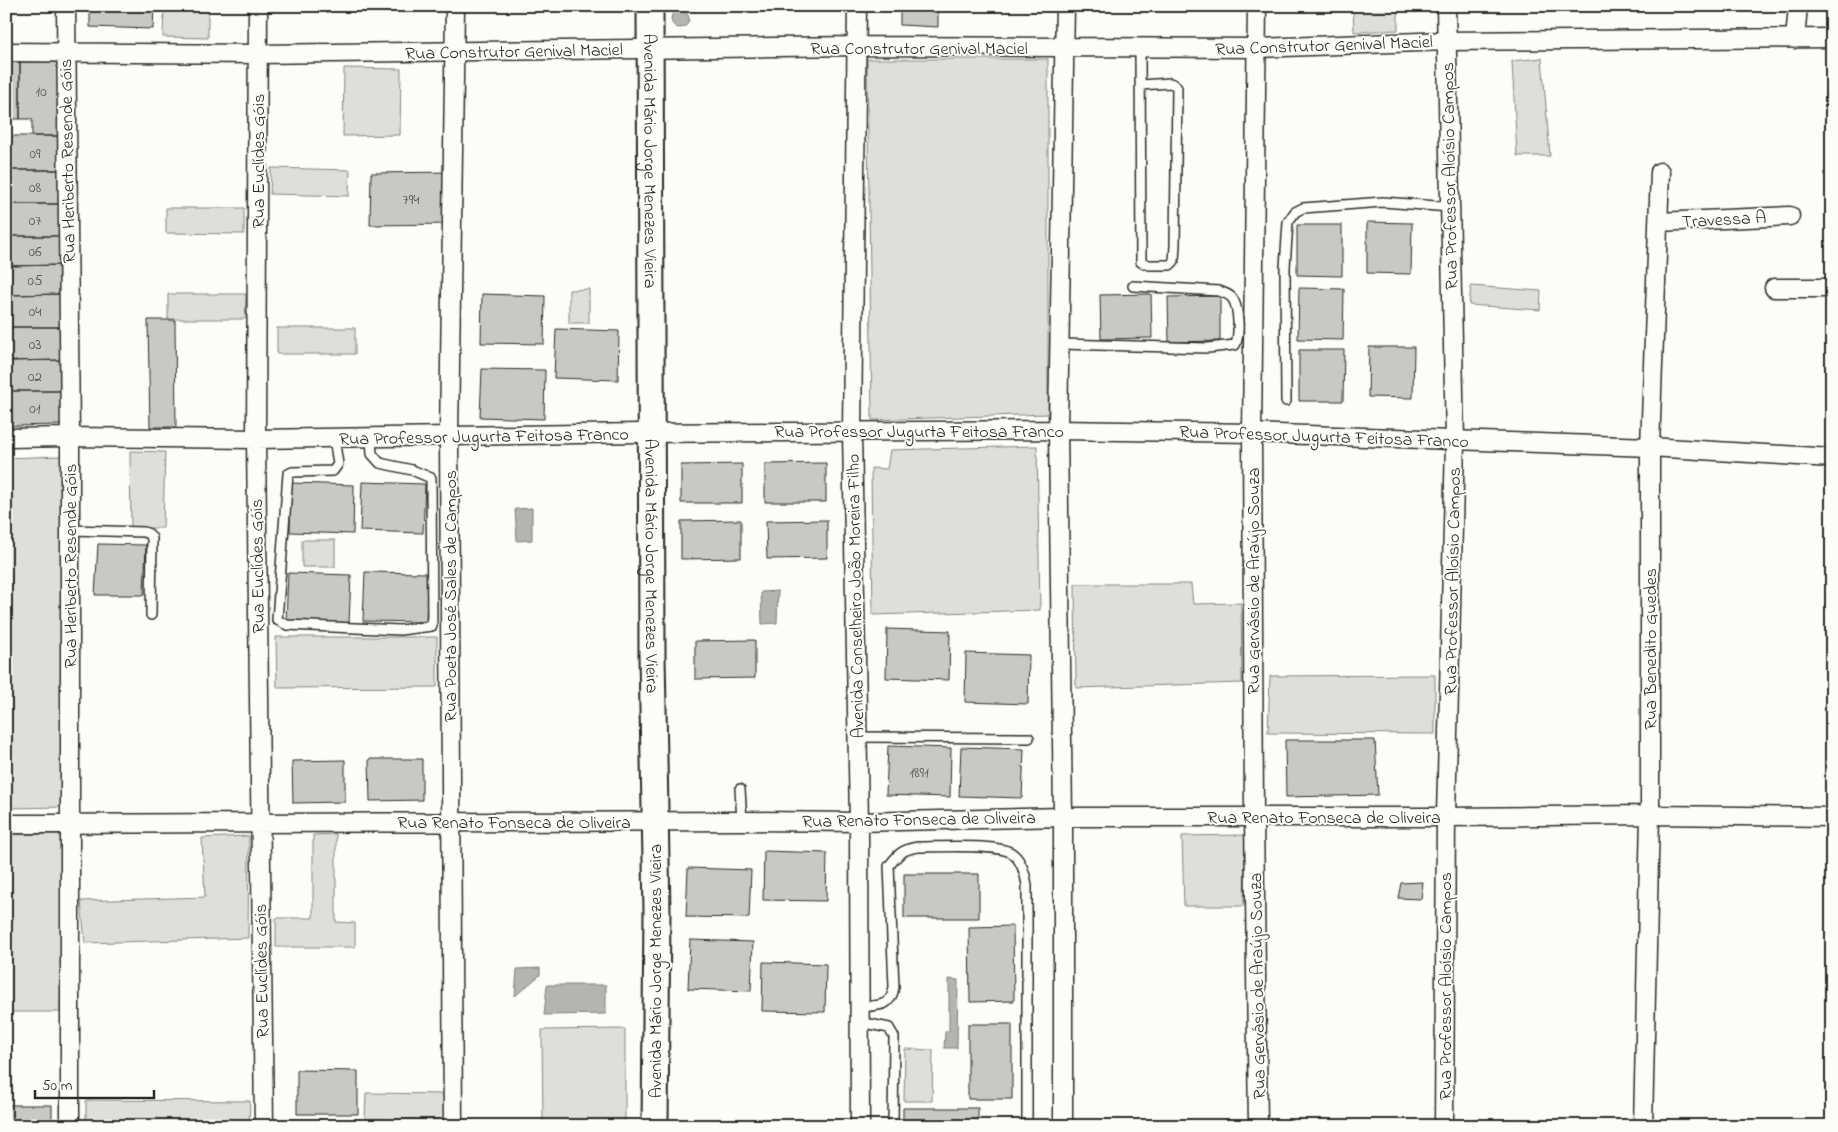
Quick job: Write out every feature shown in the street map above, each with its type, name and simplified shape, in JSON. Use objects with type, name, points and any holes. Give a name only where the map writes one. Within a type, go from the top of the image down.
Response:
[{"type":"street","name":"Rua Heriberto Resende Góis","points":[[66,6],[70,437],[70,1126]]},
{"type":"street","name":"Rua Euclídes Góis","points":[[258,6],[256,439],[264,1126]]},
{"type":"street","name":"Rua Poeta José Sales de Campos","points":[[453,1126],[449,437],[455,6]]},
{"type":"street","name":"Avenida Mário Jorge Menezes Vieira","points":[[650,6],[650,434],[656,911],[655,1126]]},
{"type":"street","name":"Avenida Conselheiro João Moreira Filho","points":[[857,6],[852,431],[859,822],[860,1126]]},
{"type":"street","points":[[1063,1126],[1058,430],[1066,48],[1065,6]]},
{"type":"street","name":"Rua Gervásio de Araújo Souza","points":[[1257,6],[1252,432],[1258,1126]]},
{"type":"street","name":"Rua Professor Aloísio Campos","points":[[1444,1126],[1446,817],[1455,440],[1446,6]]},
{"type":"street","points":[[1794,39],[1798,6]]},
{"type":"street","name":"Rua Construtor Genival Maciel","points":[[6,52],[259,54],[858,46],[1258,48],[1446,41],[1832,38]]},
{"type":"street","name":"Rua Benedito Guedes","points":[[1643,1126],[1650,815],[1650,447],[1660,172]]},
{"type":"street","name":"Travessa A","points":[[1658,222],[1790,216]]},
{"type":"street","points":[[1774,288],[1832,288]]},
{"type":"street","name":"Rua Professor Jugurta Feitosa Franco","points":[[6,438],[256,439],[1058,430],[1252,432],[1650,447],[1832,458]]},
{"type":"street","points":[[1832,816],[1832,826]]},
{"type":"street","name":"Rua Renato Fonseca de Oliveira","points":[[6,824],[859,822],[1062,817],[1832,816]]},
{"type":"lane","points":[[1140,48],[1141,262],[1149,265],[1170,265],[1174,262],[1177,88],[1170,83],[1141,85]]},
{"type":"lane","points":[[1286,401],[1285,267],[1288,222],[1295,212],[1303,208],[1383,202],[1450,207]]},
{"type":"lane","points":[[1060,344],[1208,348],[1236,345],[1238,341],[1237,311],[1235,303],[1227,294],[1219,291],[1133,286]]},
{"type":"lane","points":[[334,438],[338,464],[333,471],[292,472],[288,474],[277,620],[280,623],[286,624],[400,630],[432,626],[431,478],[412,470],[380,462],[372,454],[371,438]]},
{"type":"lane","points":[[70,530],[144,532],[149,534],[152,538],[151,615]]},
{"type":"lane","points":[[857,737],[1029,738]]},
{"type":"lane","points":[[740,789],[742,821]]},
{"type":"lane","points":[[860,1015],[885,1004],[893,996],[889,866],[899,853],[918,847],[997,848],[1011,853],[1019,861],[1024,871],[1027,885],[1027,1126]]},
{"type":"lane","points":[[860,1015],[889,1028],[894,1037],[893,1126]]},
{"type":"shaded area","points":[[164,6],[208,6],[208,38],[163,37]]},
{"type":"shaded area","points":[[1353,6],[1398,6],[1398,30],[1354,32]]},
{"type":"shaded area","points":[[680,10],[686,13],[689,19],[686,25],[680,28],[674,25],[671,19],[674,13]]},
{"type":"shaded area","points":[[1542,58],[1550,156],[1517,156],[1512,61]]},
{"type":"shaded area","points":[[867,59],[1048,59],[1048,414],[872,420]]},
{"type":"shaded area","points":[[344,68],[401,69],[400,135],[343,136]]},
{"type":"shaded area","points":[[271,168],[350,170],[349,196],[270,194]]},
{"type":"shaded area","points":[[166,208],[244,208],[244,234],[166,233]]},
{"type":"shaded area","points":[[1471,286],[1541,291],[1540,310],[1469,305]]},
{"type":"shaded area","points":[[589,289],[589,323],[569,323],[569,290]]},
{"type":"shaded area","points":[[168,294],[246,294],[245,319],[168,319]]},
{"type":"shaded area","points":[[277,328],[355,328],[355,354],[277,354]]},
{"type":"shaded area","points":[[1037,446],[1040,610],[873,615],[871,468],[887,469],[890,450]]},
{"type":"shaded area","points":[[130,451],[165,452],[163,528],[131,528]]},
{"type":"shaded area","points":[[61,456],[68,807],[6,808],[6,458]]},
{"type":"shaded area","points":[[532,508],[532,540],[517,541],[515,509]]},
{"type":"shaded area","points":[[302,540],[335,540],[335,567],[302,567]]},
{"type":"shaded area","points":[[1075,584],[1191,584],[1193,604],[1241,603],[1242,683],[1076,688]]},
{"type":"shaded area","points":[[778,591],[777,623],[762,624],[761,592]]},
{"type":"shaded area","points":[[276,637],[437,637],[437,687],[277,688]]},
{"type":"shaded area","points":[[1435,675],[1435,734],[1268,733],[1270,676]]},
{"type":"shaded area","points":[[62,834],[60,1012],[6,1012],[6,835]]},
{"type":"shaded area","points":[[336,834],[336,922],[355,923],[355,947],[276,947],[276,918],[313,918],[313,835]]},
{"type":"shaded area","points":[[1245,835],[1244,906],[1184,906],[1182,836]]},
{"type":"shaded area","points":[[249,836],[248,938],[85,943],[81,901],[205,897],[202,838]]},
{"type":"shaded area","points":[[540,968],[540,975],[515,996],[517,969]]},
{"type":"shaded area","points":[[949,979],[958,980],[957,1048],[944,1048],[945,1032],[949,1031]]},
{"type":"shaded area","points":[[547,985],[606,985],[606,1014],[544,1015]]},
{"type":"shaded area","points":[[625,1029],[625,1126],[543,1126],[542,1030]]},
{"type":"shaded area","points":[[905,1049],[933,1050],[932,1101],[904,1101]]},
{"type":"shaded area","points":[[366,1093],[444,1094],[444,1120],[365,1119]]},
{"type":"shaded area","points":[[86,1100],[250,1101],[249,1126],[86,1126]]},
{"type":"shaded area","points":[[274,1120],[359,1120],[359,1126],[274,1126]]},
{"type":"building","points":[[90,6],[154,6],[153,29],[90,27]]},
{"type":"building","points":[[900,6],[938,6],[938,27],[900,25]]},
{"type":"building","points":[[6,62],[20,62],[20,119],[6,119]]},
{"type":"building","points":[[20,62],[63,62],[63,136],[32,136],[32,119],[20,119]]},
{"type":"building","points":[[6,136],[63,136],[63,170],[6,170]]},
{"type":"building","points":[[6,170],[63,170],[64,204],[6,204]]},
{"type":"building","points":[[452,172],[451,224],[370,225],[371,173]]},
{"type":"building","points":[[6,204],[64,204],[64,236],[6,236]]},
{"type":"building","points":[[1367,222],[1412,223],[1411,274],[1367,273]]},
{"type":"building","points":[[1297,225],[1342,225],[1342,276],[1297,275]]},
{"type":"building","points":[[6,236],[64,236],[64,265],[6,266]]},
{"type":"building","points":[[64,265],[64,294],[6,295],[6,266]]},
{"type":"building","points":[[1299,288],[1344,289],[1343,340],[1298,339]]},
{"type":"building","points":[[64,294],[64,327],[6,327],[6,295]]},
{"type":"building","points":[[482,294],[545,296],[544,344],[481,343]]},
{"type":"building","points":[[1151,294],[1152,338],[1101,339],[1100,295]]},
{"type":"building","points":[[1220,296],[1220,341],[1169,342],[1168,297]]},
{"type":"building","points":[[148,320],[175,320],[176,427],[150,427]]},
{"type":"building","points":[[6,327],[64,327],[64,360],[6,361]]},
{"type":"building","points":[[556,329],[619,331],[618,380],[554,378]]},
{"type":"building","points":[[1369,347],[1414,347],[1413,398],[1368,397]]},
{"type":"building","points":[[1299,350],[1344,350],[1343,401],[1299,401]]},
{"type":"building","points":[[64,360],[64,391],[6,391],[6,361]]},
{"type":"building","points":[[482,369],[545,370],[544,419],[480,417]]},
{"type":"building","points":[[6,391],[64,391],[64,425],[6,426]]},
{"type":"building","points":[[826,463],[826,502],[765,502],[765,464]]},
{"type":"building","points":[[742,464],[742,503],[681,503],[681,465]]},
{"type":"building","points":[[362,482],[425,484],[423,533],[360,531]]},
{"type":"building","points":[[291,483],[354,485],[353,534],[290,532]]},
{"type":"building","points":[[741,520],[741,558],[681,559],[681,521]]},
{"type":"building","points":[[827,520],[827,558],[767,559],[766,521]]},
{"type":"building","points":[[98,544],[146,545],[144,595],[95,595]]},
{"type":"building","points":[[365,572],[428,573],[426,622],[363,621]]},
{"type":"building","points":[[288,573],[351,575],[349,624],[286,622]]},
{"type":"building","points":[[887,629],[950,631],[949,680],[886,678]]},
{"type":"building","points":[[755,640],[755,678],[695,679],[695,641]]},
{"type":"building","points":[[966,653],[1029,655],[1028,704],[965,702]]},
{"type":"building","points":[[1285,740],[1375,740],[1378,795],[1286,797]]},
{"type":"building","points":[[888,746],[951,748],[950,797],[886,795]]},
{"type":"building","points":[[961,747],[1024,749],[1022,798],[959,796]]},
{"type":"building","points":[[369,759],[422,759],[422,800],[370,801]]},
{"type":"building","points":[[345,760],[345,802],[293,803],[292,761]]},
{"type":"building","points":[[764,851],[827,853],[826,901],[763,900]]},
{"type":"building","points":[[688,868],[751,870],[749,918],[686,917]]},
{"type":"building","points":[[904,874],[979,874],[979,918],[904,918]]},
{"type":"building","points":[[1423,882],[1421,899],[1398,898],[1401,883]]},
{"type":"building","points":[[1013,926],[1014,1001],[970,1002],[969,927]]},
{"type":"building","points":[[690,940],[753,942],[751,991],[688,989]]},
{"type":"building","points":[[763,962],[826,964],[825,1012],[762,1011]]},
{"type":"building","points":[[968,1024],[1012,1024],[1012,1099],[968,1099]]},
{"type":"building","points":[[297,1070],[358,1071],[358,1114],[297,1114]]},
{"type":"building","points":[[6,1105],[52,1105],[52,1126],[6,1126]]},
{"type":"building","points":[[903,1108],[978,1108],[978,1126],[903,1126]]}]
